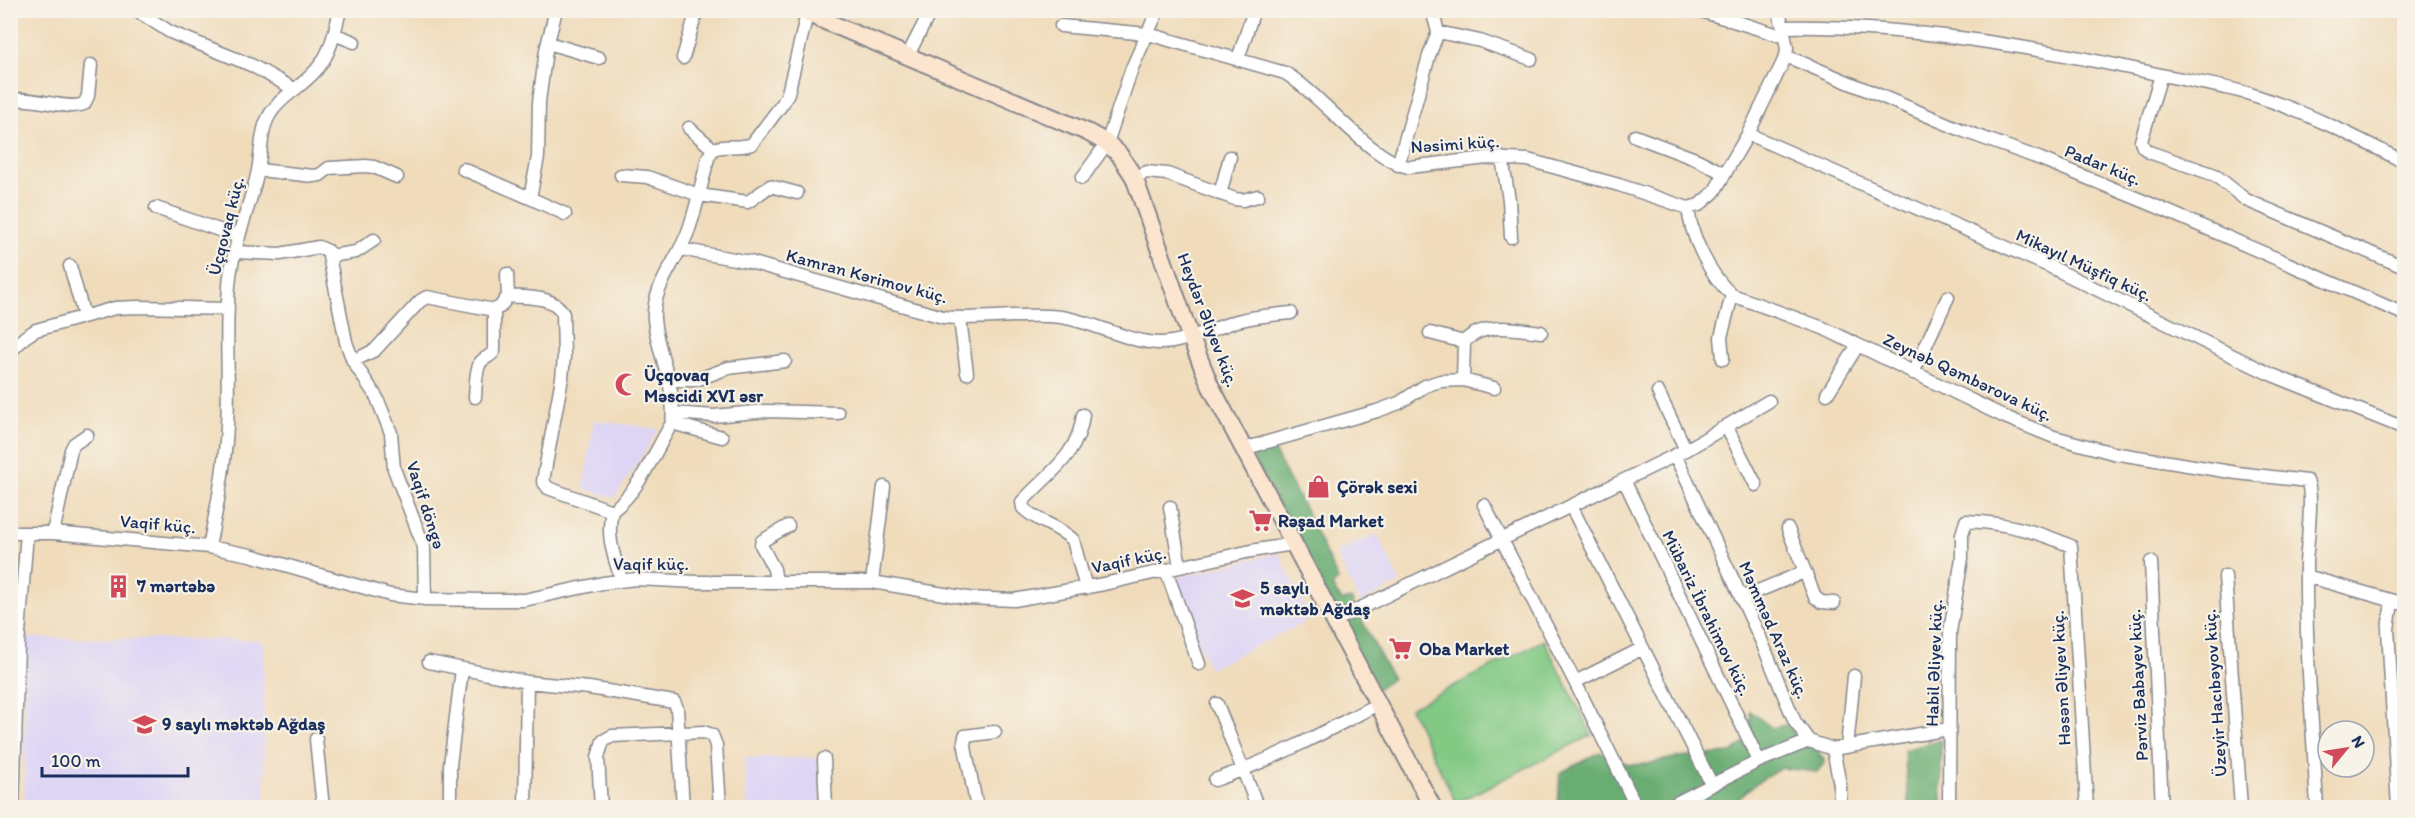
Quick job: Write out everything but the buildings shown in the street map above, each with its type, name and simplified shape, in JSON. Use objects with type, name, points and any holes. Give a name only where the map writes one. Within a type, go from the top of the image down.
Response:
[{"type":"main road","name":"Heydər Əliyev küç.","points":[[803,12],[1088,132],[1107,143],[1127,164],[1134,177],[1200,363],[1243,449],[1433,807]]},
{"type":"street","points":[[136,10],[170,32],[250,65],[294,89]]},
{"type":"street","name":"Üçqovaq küç.","points":[[209,547],[222,477],[227,426],[230,274],[259,170],[265,126],[269,116],[284,96],[316,71],[323,61],[334,34],[340,10]]},
{"type":"street","points":[[530,198],[538,157],[539,102],[548,43],[556,10]]},
{"type":"street","points":[[683,58],[697,10]]},
{"type":"street","points":[[907,57],[931,10]]},
{"type":"street","points":[[1082,178],[1107,143],[1132,68],[1158,10]]},
{"type":"street","points":[[1238,59],[1254,10]]},
{"type":"street","points":[[1398,165],[1438,32],[1432,10]]},
{"type":"street","points":[[1698,10],[1784,32],[1857,28],[1982,41],[2072,55],[2248,94],[2326,122],[2404,162]]},
{"type":"street","points":[[1723,359],[1722,337],[1732,295],[1722,286],[1695,240],[1691,230],[1689,208],[1706,200],[1714,192],[1748,134],[1786,56],[1779,10]]},
{"type":"street","points":[[621,579],[610,544],[609,523],[612,511],[624,502],[632,491],[672,418],[673,396],[654,319],[658,292],[688,232],[708,158],[713,149],[745,147],[752,144],[783,103],[803,12]]},
{"type":"street","name":"Nəsimi küç.","points":[[1061,26],[1148,34],[1285,73],[1300,82],[1375,149],[1398,165],[1409,167],[1502,158],[1528,160],[1620,185],[1689,208]]},
{"type":"street","points":[[1438,32],[1480,40],[1531,59]]},
{"type":"street","points":[[334,34],[354,42]]},
{"type":"street","points":[[548,43],[599,58]]},
{"type":"street","name":"Padar küç.","points":[[1786,56],[1964,131],[2153,205],[2404,314]]},
{"type":"street","points":[[10,100],[20,98],[78,107],[84,104],[88,96],[91,65]]},
{"type":"street","points":[[2162,75],[2141,141],[2143,147],[2149,152],[2215,175],[2246,200],[2404,267]]},
{"type":"street","points":[[689,128],[713,149]]},
{"type":"street","name":"Mikayıl Müşfiq küç.","points":[[1748,134],[2051,267],[2270,374],[2404,428]]},
{"type":"street","points":[[1635,136],[1698,160],[1725,174]]},
{"type":"street","points":[[1220,194],[1230,157]]},
{"type":"street","points":[[1502,158],[1509,200],[1511,237]]},
{"type":"street","points":[[259,170],[313,176],[320,175],[329,168],[366,166],[397,177]]},
{"type":"street","points":[[463,169],[565,214]]},
{"type":"street","points":[[1134,177],[1147,172],[1167,174],[1243,200],[1258,196]]},
{"type":"street","points":[[621,174],[647,177],[699,195],[748,202],[770,186],[797,193]]},
{"type":"street","points":[[156,208],[240,237]]},
{"type":"street","points":[[236,252],[280,254],[319,247],[324,248],[330,256],[356,252],[374,240]]},
{"type":"street","name":"Kamran Kərimov küç.","points":[[680,249],[750,262],[943,317],[960,319],[1032,315],[1080,321],[1109,332],[1160,343],[1240,320],[1291,313]]},
{"type":"street","name":"Vaqif döngə","points":[[330,256],[346,342],[353,361],[377,398],[391,433],[394,469],[424,548],[425,598]]},
{"type":"street","points":[[70,266],[84,316]]},
{"type":"street","points":[[353,361],[375,350],[427,297],[494,309],[500,307],[508,296],[507,274]]},
{"type":"street","name":"Zeynəb Qəmbərova küç.","points":[[1732,295],[1822,328],[2005,417],[2054,437],[2096,449],[2237,473],[2307,481],[2311,491],[2306,576],[2317,807]]},
{"type":"street","points":[[508,296],[555,303],[563,314],[562,378],[544,486],[612,511]]},
{"type":"street","points":[[1913,373],[1948,297]]},
{"type":"street","points":[[10,352],[36,330],[115,308],[228,309]]},
{"type":"street","points":[[475,397],[478,367],[482,361],[493,355],[494,351],[494,309]]},
{"type":"street","points":[[960,319],[967,373]]},
{"type":"street","points":[[1463,380],[1464,342],[1467,338],[1495,327],[1541,332]]},
{"type":"street","points":[[1430,333],[1464,342]]},
{"type":"street","points":[[1827,394],[1858,345]]},
{"type":"street","points":[[669,380],[696,380],[728,368],[785,361]]},
{"type":"street","points":[[1243,449],[1377,411],[1399,403],[1425,386],[1440,381],[1463,380],[1494,388]]},
{"type":"street","name":"Məmməd Araz küç.","points":[[1658,392],[1680,452],[1741,598],[1795,722],[1809,741]]},
{"type":"street","points":[[1334,621],[1680,452],[1769,401]]},
{"type":"street","points":[[672,418],[765,411],[838,413]]},
{"type":"street","points":[[1083,416],[1082,432],[1065,460],[1022,502],[1023,508],[1029,514],[1068,534],[1073,540],[1086,588]]},
{"type":"street","points":[[672,418],[722,437]]},
{"type":"street","points":[[1726,426],[1756,485]]},
{"type":"street","points":[[53,533],[71,450],[74,444],[87,435]]},
{"type":"street","name":"Mübariz İbrahimov küç.","points":[[1623,480],[1759,761]]},
{"type":"street","points":[[872,582],[884,487]]},
{"type":"street","points":[[1484,505],[1636,807]]},
{"type":"street","points":[[1571,506],[1712,785]]},
{"type":"street","points":[[1170,507],[1180,567]]},
{"type":"street","name":"Habil Əliyev küç.","points":[[1949,807],[1950,632],[1962,558],[1962,534],[1966,521],[1988,522],[2058,540],[2071,546]]},
{"type":"street","points":[[776,582],[774,569],[761,545],[762,541],[788,526]]},
{"type":"street","points":[[1788,529],[1815,597],[1821,602],[1834,603]]},
{"type":"street","name":"Vaqif küç.","points":[[10,533],[53,533],[209,547],[250,555],[365,589],[425,598],[524,600],[621,579],[872,582],[986,600],[1029,599],[1293,544]]},
{"type":"street","points":[[13,807],[18,657],[27,533]]},
{"type":"street","name":"Həsən Əliyev küç.","points":[[2071,546],[2087,807]]},
{"type":"street","name":"Pərviz Babayev küç.","points":[[2151,562],[2162,807]]},
{"type":"street","points":[[1166,570],[1199,664]]},
{"type":"street","points":[[1741,598],[1804,572]]},
{"type":"street","name":"Üzeyir Hacıbəyov küç.","points":[[2225,576],[2241,807]]},
{"type":"street","points":[[2306,576],[2398,603],[2388,629],[2398,807]]},
{"type":"street","points":[[1575,682],[1643,648]]},
{"type":"street","points":[[429,662],[527,682],[666,699],[674,702],[677,708],[683,807]]},
{"type":"street","points":[[450,807],[450,765],[462,669]]},
{"type":"street","points":[[1847,747],[1854,676]]},
{"type":"street","points":[[525,807],[527,682]]},
{"type":"street","points":[[1217,704],[1258,807]]},
{"type":"street","points":[[1215,780],[1311,739],[1378,704]]},
{"type":"street","points":[[1666,807],[1759,761],[1809,741],[1833,749],[1949,729]]},
{"type":"street","points":[[601,807],[598,757],[603,741],[612,736],[704,732],[712,735],[716,745],[720,807]]},
{"type":"street","points":[[977,807],[964,742],[965,736],[995,732]]},
{"type":"street","points":[[316,740],[323,807]]},
{"type":"street","points":[[1833,749],[1840,785],[1840,807]]},
{"type":"street","points":[[824,759],[825,807]]},
{"type":"shaded area","points":[[594,420],[659,429],[615,498],[583,489]]},
{"type":"shaded area","points":[[1377,534],[1400,583],[1360,603],[1336,552]]},
{"type":"shaded area","name":"5 saylı məktəb Ağdaş","points":[[1279,553],[1311,619],[1209,669],[1174,578]]},
{"type":"shaded area","name":"9 saylı məktəb Ağdaş","points":[[25,638],[263,640],[265,807],[24,807]]},
{"type":"shaded area","points":[[744,758],[817,758],[820,807],[747,807]]},
{"type":"green space","points":[[1272,447],[1308,515],[1338,580],[1332,587],[1342,601],[1351,599],[1392,679],[1376,690],[1251,453]]},
{"type":"green space","points":[[1544,640],[1592,735],[1456,803],[1410,708]]},
{"type":"green space","points":[[1750,711],[1772,728],[1786,725],[1818,751],[1825,762],[1817,772],[1781,768],[1756,783],[1728,807],[1558,808],[1560,773],[1600,752],[1629,765],[1647,764],[1678,757],[1732,753],[1754,734],[1750,724]]},
{"type":"green space","points":[[1941,740],[1941,807],[1909,807],[1904,750]]},
{"type":"place","name":"Üçqovaq Məscidi XVI əsr","points":[[626,385]]},
{"type":"place","name":"Çörək sexi","points":[[1319,487]]},
{"type":"place","name":"Rəşad Market","points":[[1260,521]]},
{"type":"place","name":"7 mərtəbə","points":[[119,586]]},
{"type":"place","name":"5 saylı məktəb Ağdaş","points":[[1242,598]]},
{"type":"place","name":"Oba Market","points":[[1401,649]]},
{"type":"place","name":"9 saylı məktəb Ağdaş","points":[[144,724]]}]
